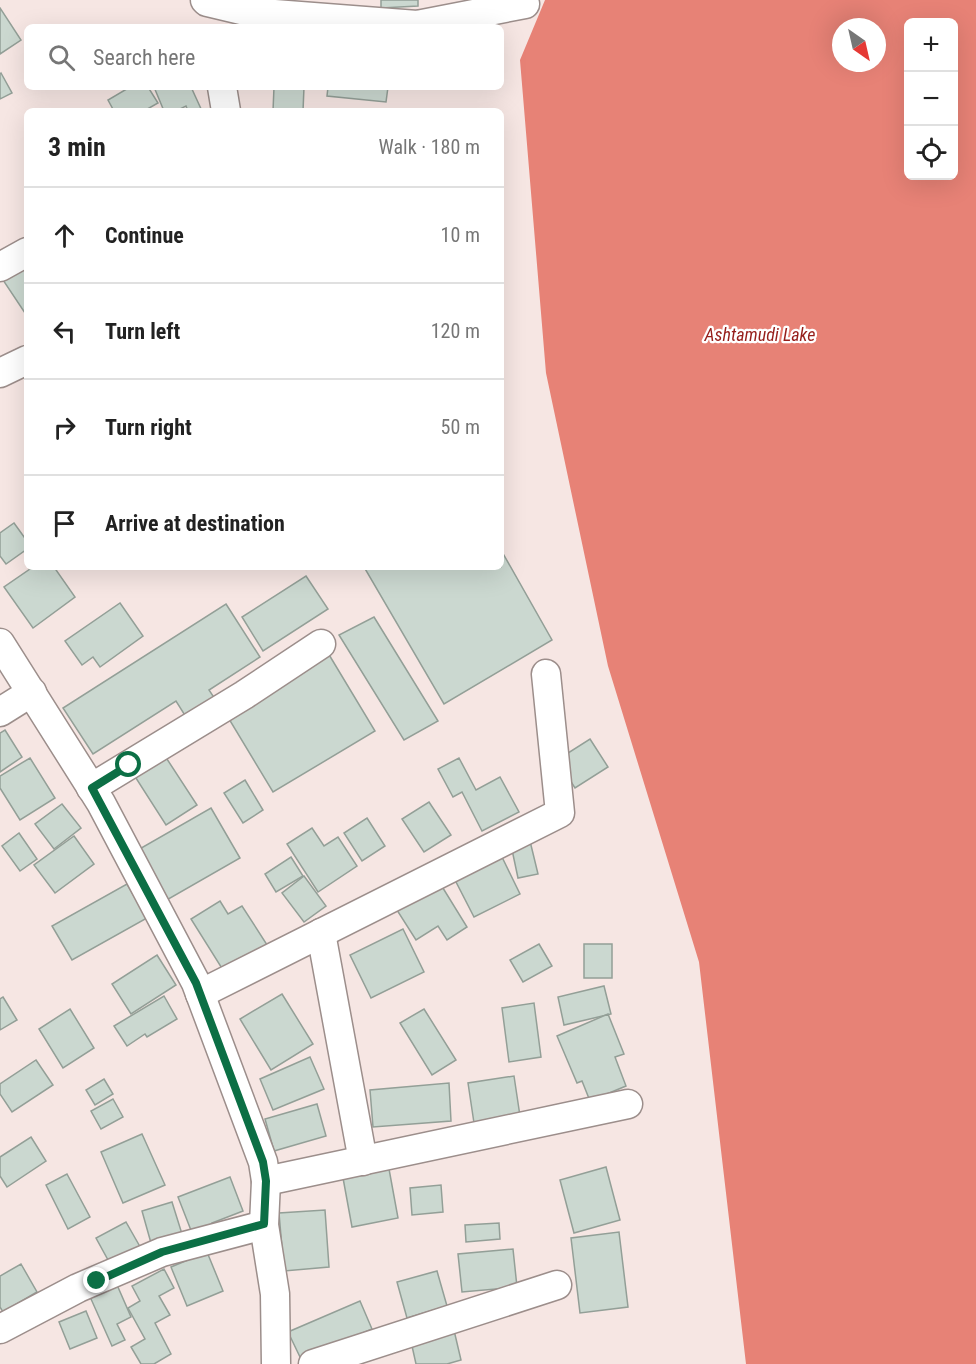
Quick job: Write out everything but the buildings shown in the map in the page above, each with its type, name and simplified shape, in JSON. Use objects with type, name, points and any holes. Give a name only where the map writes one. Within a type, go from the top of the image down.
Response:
[{"type":"street","points":[[422,24],[525,4]]},
{"type":"street","points":[[208,10],[404,24]]},
{"type":"street","points":[[222,90],[226,108]]},
{"type":"street","points":[[0,267],[24,254]]},
{"type":"street","points":[[0,373],[24,361]]},
{"type":"street","points":[[0,644],[92,788],[196,983],[263,1162],[266,1181],[264,1224],[275,1294],[276,1364]]},
{"type":"street","points":[[92,788],[244,695],[321,644]]},
{"type":"street","points":[[200,994],[560,813],[546,674]]},
{"type":"street","points":[[0,712],[32,692]]},
{"type":"street","points":[[321,933],[363,1161]]},
{"type":"street","points":[[266,1181],[628,1104]]},
{"type":"street","points":[[0,1329],[78,1288],[162,1252],[264,1224]]},
{"type":"street","points":[[313,1364],[557,1285]]},
{"type":"water","name":"Ashtamudi Lake","points":[[545,0],[976,0],[976,1364],[746,1364],[699,962],[608,666],[546,373],[520,60]]},
{"type":"route","points":[[97,1281],[162,1252],[264,1224],[266,1181],[263,1162],[196,983],[92,788],[129,765]]}]
